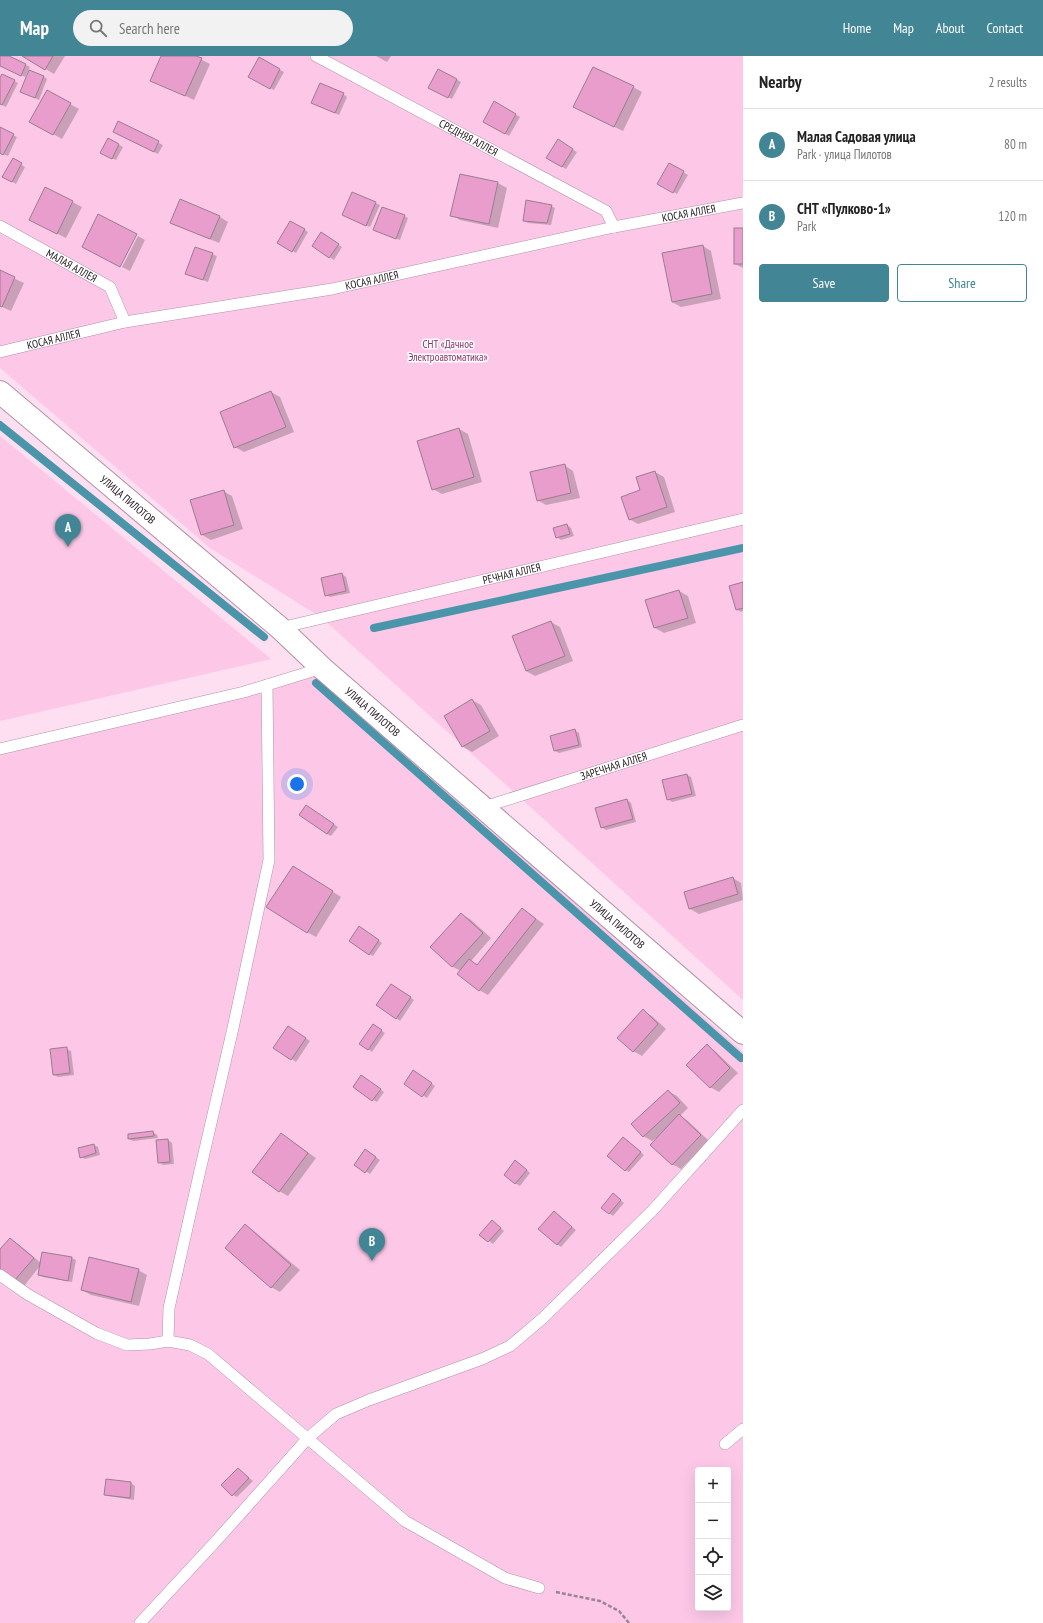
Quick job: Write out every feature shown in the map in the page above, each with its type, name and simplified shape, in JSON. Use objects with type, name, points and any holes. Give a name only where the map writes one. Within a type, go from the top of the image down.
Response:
[{"type":"street","name":"УЛИЦА ПИЛОТОВ","points":[[0,392],[280,628],[322,668],[743,1033]]},
{"type":"lane","name":"СРЕДНЯЯ АЛЛЕЯ","points":[[316,56],[606,211],[614,227]]},
{"type":"lane","name":"КОСАЯ АЛЛЕЯ","points":[[0,352],[125,322],[332,289],[614,227],[743,203]]},
{"type":"lane","name":"МАЛАЯ АЛЛЕЯ","points":[[0,226],[110,287],[125,322]]},
{"type":"lane","name":"РЕЧНАЯ АЛЛЕЯ","points":[[280,628],[743,519]]},
{"type":"lane","points":[[0,748],[267,685],[322,668]]},
{"type":"lane","points":[[168,1341],[169,1308],[233,1028],[269,860],[267,685]]},
{"type":"lane","name":"ЗАРЕЧНАЯ АЛЛЕЯ","points":[[484,807],[743,726]]},
{"type":"lane","points":[[140,1623],[217,1540],[308,1438],[336,1414],[369,1400],[482,1360],[510,1346],[543,1318],[652,1211],[743,1110]]},
{"type":"lane","points":[[0,1275],[27,1294],[96,1333],[127,1345],[150,1344],[168,1341],[190,1345],[208,1354],[405,1521],[505,1578],[538,1588]]},
{"type":"lane","points":[[724,1444],[743,1429]]},
{"type":"path","points":[[538,1588],[600,1601],[619,1611],[629,1623]]},
{"type":"green space","name":"СНТ «Дачное Электроавтоматика»","points":[[0,56],[743,56],[743,1000],[322,618],[210,548],[0,368]]},
{"type":"green space","points":[[0,436],[271,659],[0,721]]},
{"type":"green space","points":[[313,675],[465,805],[743,1052],[743,1623],[0,1623],[0,749]]},
{"type":"building","points":[[0,56],[9,56],[26,64],[21,76],[0,66]]},
{"type":"building","points":[[22,56],[53,56],[45,70]]},
{"type":"building","points":[[161,56],[196,56],[202,58],[185,96],[150,81]]},
{"type":"building","points":[[259,57],[280,69],[270,89],[248,77]]},
{"type":"building","points":[[593,67],[634,86],[614,127],[573,107]]},
{"type":"building","points":[[438,69],[457,79],[448,98],[428,88]]},
{"type":"building","points":[[29,70],[44,76],[35,98],[20,92]]},
{"type":"building","points":[[2,74],[15,80],[2,105],[0,104],[0,77]]},
{"type":"building","points":[[320,83],[344,93],[335,113],[311,103]]},
{"type":"building","points":[[47,90],[71,103],[53,135],[29,122]]},
{"type":"building","points":[[494,101],[516,114],[505,134],[483,122]]},
{"type":"building","points":[[118,121],[159,141],[154,152],[113,132]]},
{"type":"building","points":[[0,127],[14,134],[3,155],[0,153]]},
{"type":"building","points":[[108,138],[119,144],[112,159],[100,153]]},
{"type":"building","points":[[558,139],[573,149],[562,167],[546,158]]},
{"type":"building","points":[[13,158],[22,163],[12,182],[2,177]]},
{"type":"building","points":[[669,163],[684,171],[673,193],[657,184]]},
{"type":"building","points":[[460,174],[498,182],[489,224],[450,216]]},
{"type":"building","points":[[45,187],[73,201],[57,234],[29,220]]},
{"type":"building","points":[[352,192],[376,202],[366,226],[342,215]]},
{"type":"building","points":[[180,199],[220,216],[210,239],[170,223]]},
{"type":"building","points":[[526,200],[552,205],[547,223],[523,221]]},
{"type":"building","points":[[382,207],[405,215],[396,239],[373,230]]},
{"type":"building","points":[[98,214],[137,234],[120,267],[82,247]]},
{"type":"building","points":[[290,221],[305,229],[292,252],[277,243]]},
{"type":"building","points":[[734,228],[743,228],[743,264],[734,264]]},
{"type":"building","points":[[321,232],[339,244],[329,258],[312,246]]},
{"type":"building","points":[[703,245],[712,294],[672,302],[662,253]]},
{"type":"building","points":[[195,247],[213,253],[203,280],[185,274]]},
{"type":"building","points":[[0,270],[15,277],[2,307],[0,306]]},
{"type":"building","points":[[271,391],[286,427],[234,448],[220,412]]},
{"type":"building","points":[[459,428],[474,477],[432,490],[417,441]]},
{"type":"building","points":[[565,464],[571,493],[537,501],[530,472]]},
{"type":"building","points":[[655,471],[667,507],[629,520],[621,497],[640,490],[636,477]]},
{"type":"building","points":[[224,490],[234,525],[201,535],[190,500]]},
{"type":"building","points":[[567,524],[570,534],[556,538],[553,528]]},
{"type":"building","points":[[342,573],[346,591],[325,596],[321,578]]},
{"type":"building","points":[[743,582],[743,608],[736,610],[729,586]]},
{"type":"building","points":[[679,590],[688,618],[654,628],[645,600]]},
{"type":"building","points":[[551,621],[565,656],[526,671],[512,636]]},
{"type":"building","points":[[472,699],[490,731],[462,747],[444,716]]},
{"type":"building","points":[[575,729],[579,745],[554,751],[550,736]]},
{"type":"building","points":[[687,774],[692,794],[667,800],[662,780]]},
{"type":"building","points":[[627,799],[633,819],[601,828],[595,808]]},
{"type":"building","points":[[306,805],[334,824],[327,834],[299,815]]},
{"type":"building","points":[[293,866],[333,891],[307,933],[266,907]]},
{"type":"building","points":[[733,877],[738,894],[689,909],[684,892]]},
{"type":"building","points":[[522,908],[536,919],[479,991],[457,974],[469,959],[477,965]]},
{"type":"building","points":[[461,913],[483,933],[452,967],[430,947]]},
{"type":"building","points":[[359,926],[379,940],[369,955],[349,941]]},
{"type":"building","points":[[391,984],[411,997],[396,1019],[376,1005]]},
{"type":"building","points":[[643,1009],[658,1024],[633,1052],[617,1038]]},
{"type":"building","points":[[373,1024],[382,1030],[368,1050],[359,1044]]},
{"type":"building","points":[[288,1026],[306,1038],[291,1060],[273,1048]]},
{"type":"building","points":[[707,1044],[730,1068],[710,1088],[686,1065]]},
{"type":"building","points":[[67,1047],[70,1073],[53,1075],[50,1049]]},
{"type":"building","points":[[413,1070],[432,1083],[422,1097],[404,1084]]},
{"type":"building","points":[[361,1075],[381,1089],[372,1101],[353,1087]]},
{"type":"building","points":[[668,1090],[680,1103],[643,1137],[631,1124]]},
{"type":"building","points":[[679,1114],[701,1135],[672,1165],[650,1145]]},
{"type":"building","points":[[153,1131],[154,1136],[128,1139],[128,1134]]},
{"type":"building","points":[[281,1133],[308,1153],[279,1192],[252,1172]]},
{"type":"building","points":[[623,1137],[641,1152],[625,1171],[607,1156]]},
{"type":"building","points":[[168,1139],[170,1162],[158,1163],[156,1140]]},
{"type":"building","points":[[94,1144],[96,1153],[80,1158],[78,1148]]},
{"type":"building","points":[[365,1149],[376,1157],[365,1173],[354,1165]]},
{"type":"building","points":[[515,1160],[527,1170],[515,1184],[504,1175]]},
{"type":"building","points":[[613,1193],[621,1200],[609,1214],[601,1208]]},
{"type":"building","points":[[554,1211],[572,1227],[557,1245],[538,1229]]},
{"type":"building","points":[[492,1220],[501,1228],[488,1242],[479,1235]]},
{"type":"building","points":[[245,1224],[291,1265],[271,1288],[225,1248]]},
{"type":"building","points":[[10,1238],[34,1258],[14,1281],[0,1269],[0,1249]]},
{"type":"building","points":[[42,1252],[72,1257],[68,1281],[38,1275]]},
{"type":"building","points":[[89,1257],[139,1269],[131,1302],[81,1290]]},
{"type":"building","points":[[238,1468],[249,1478],[232,1496],[221,1485]]},
{"type":"building","points":[[106,1479],[131,1482],[130,1498],[104,1495]]},
{"type":"waterway","points":[[0,425],[264,637]]},
{"type":"waterway","points":[[374,628],[743,548]]},
{"type":"waterway","points":[[316,683],[741,1058]]},
{"type":"place","name":"Малая Садовая улица","points":[[68,547]]},
{"type":"place","name":"СНТ «Пулково-1»","points":[[372,1261]]}]
